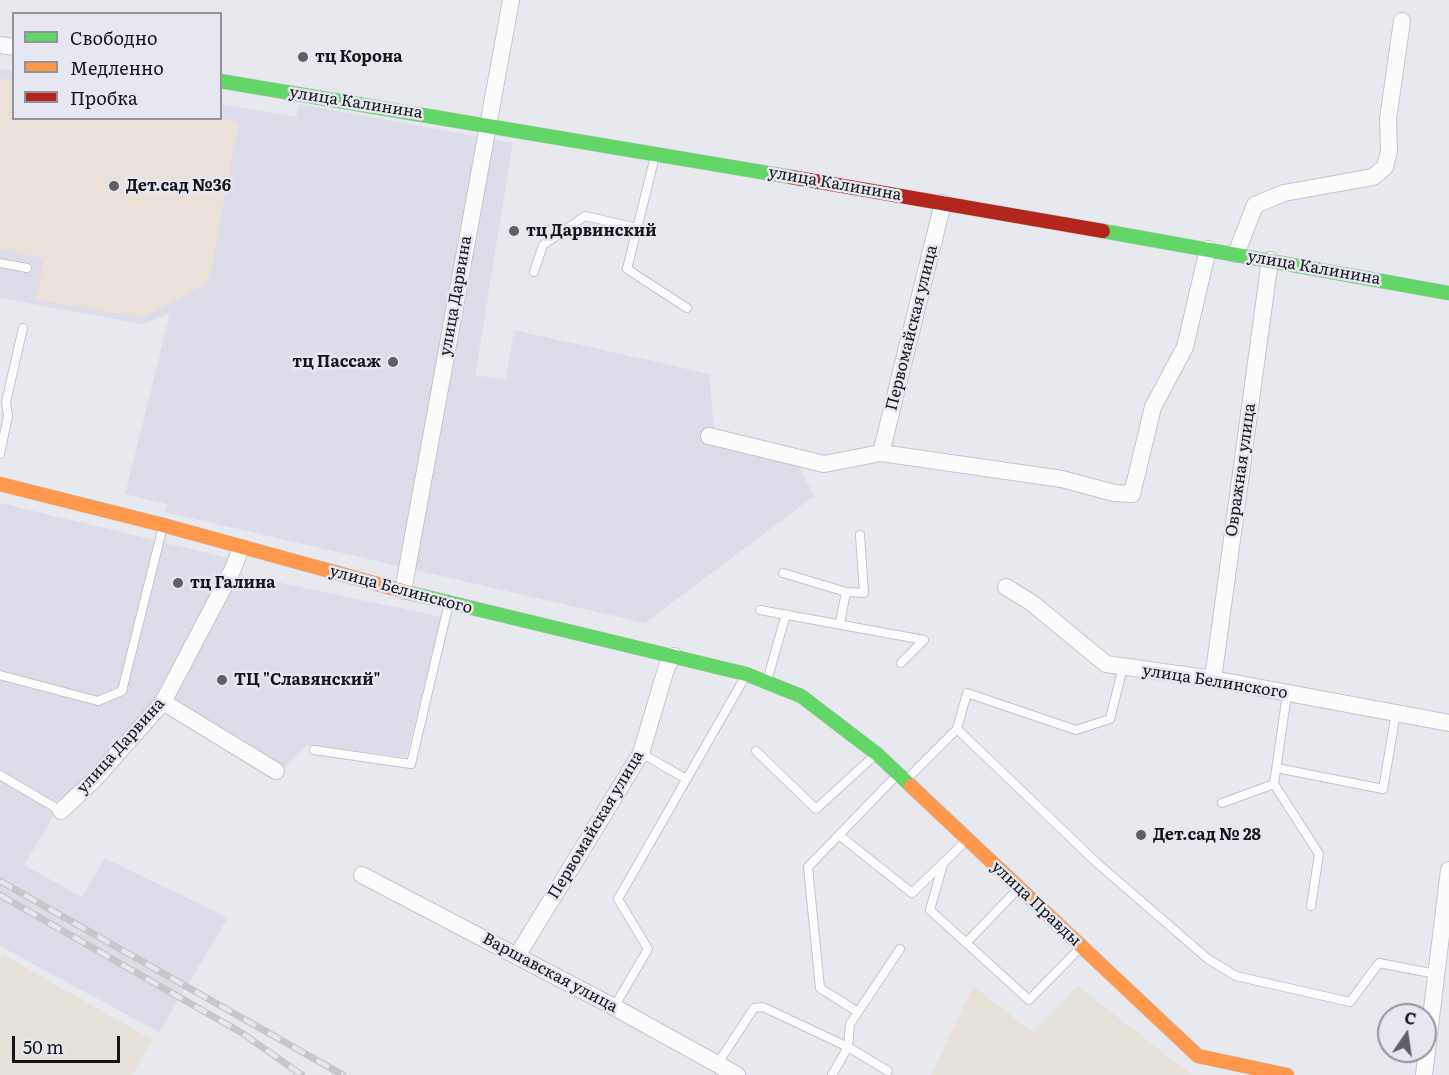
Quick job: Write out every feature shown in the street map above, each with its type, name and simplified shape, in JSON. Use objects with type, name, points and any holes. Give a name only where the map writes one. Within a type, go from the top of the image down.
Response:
[{"type":"street","name":"улица Дарвина","points":[[403,591],[511,0]]},
{"type":"street","points":[[1236,254],[1255,205],[1284,193],[1372,177],[1386,167],[1389,151],[1388,119],[1402,21]]},
{"type":"street","name":"улица Калинина","points":[[222,81],[488,124],[1449,293]]},
{"type":"street","name":"Первомайская улица","points":[[881,453],[943,203]]},
{"type":"street","points":[[709,436],[824,464],[881,453],[1062,479],[1114,493],[1132,494],[1153,407],[1185,347],[1208,249]]},
{"type":"street","name":"Овражная улица","points":[[1213,680],[1270,260]]},
{"type":"street","name":"улица Белинского","points":[[0,484],[164,525],[448,604],[746,674],[801,696]]},
{"type":"street","name":"улица Дарвина","points":[[61,811],[94,780],[163,702],[233,569],[240,548]]},
{"type":"street","name":"улица Белинского","points":[[1006,586],[1032,603],[1106,664],[1213,680],[1449,723]]},
{"type":"street","name":"Первомайская улица","points":[[517,956],[641,753],[667,666],[674,656]]},
{"type":"street","name":"улица Правды","points":[[801,696],[877,754],[1198,1056],[1287,1075]]},
{"type":"street","points":[[163,702],[276,771]]},
{"type":"street","points":[[1424,1075],[1449,870]]},
{"type":"street","name":"Варшавская улица","points":[[362,875],[614,1007],[737,1075]]},
{"type":"lane","points":[[656,153],[627,269],[687,308]]},
{"type":"lane","points":[[534,272],[543,245],[585,216],[637,228]]},
{"type":"lane","points":[[0,263],[27,268]]},
{"type":"lane","points":[[0,454],[8,416],[6,402],[23,328]]},
{"type":"lane","points":[[0,675],[99,702],[122,691],[164,525]]},
{"type":"lane","points":[[783,573],[846,592],[864,593],[861,535]]},
{"type":"lane","points":[[840,624],[846,592]]},
{"type":"lane","points":[[314,750],[411,764],[448,604]]},
{"type":"lane","points":[[760,610],[924,640],[901,663]]},
{"type":"lane","points":[[767,682],[786,614]]},
{"type":"lane","points":[[858,1012],[820,988],[808,867],[839,835],[957,729],[967,693],[1076,730],[1110,719],[1123,667]]},
{"type":"lane","points":[[614,1007],[648,949],[618,899],[746,674]]},
{"type":"lane","points":[[1287,694],[1274,784],[1319,854],[1311,906]]},
{"type":"lane","points":[[1277,768],[1383,789],[1396,713]]},
{"type":"lane","points":[[957,729],[1097,863],[1208,959],[1236,975],[1350,1002],[1379,963],[1436,974]]},
{"type":"lane","points":[[756,751],[816,809],[877,754]]},
{"type":"lane","points":[[641,753],[686,780]]},
{"type":"lane","points":[[0,775],[61,811]]},
{"type":"lane","points":[[1222,803],[1274,784]]},
{"type":"lane","points":[[839,835],[912,893],[968,839]]},
{"type":"lane","points":[[943,864],[930,910],[1029,1000],[1081,946]]},
{"type":"lane","points":[[966,943],[1019,888]]},
{"type":"lane","points":[[832,1075],[848,1047],[850,1024],[900,949]]},
{"type":"lane","points":[[718,1063],[754,1008],[764,1007],[848,1047],[888,1071]]},
{"type":"shaded area","points":[[0,69],[12,71],[12,120],[222,120],[222,104],[296,117],[299,104],[513,143],[475,375],[506,380],[514,330],[709,374],[715,439],[795,458],[814,496],[645,623],[165,512],[167,504],[125,494],[170,313],[142,324],[0,298]]},
{"type":"shaded area","name":"Дет.сад №36","points":[[0,78],[12,80],[12,120],[222,119],[239,122],[209,282],[143,318],[36,300],[44,259],[0,249]]},
{"type":"shaded area","points":[[0,503],[232,559],[229,570],[154,699],[54,815],[24,865],[82,897],[105,858],[228,918],[159,1032],[0,946]]},
{"type":"shaded area","points":[[234,573],[442,617],[406,757],[308,745],[284,767],[172,703]]},
{"type":"shaded area","points":[[2,954],[153,1040],[132,1075],[0,1075],[0,959]]},
{"type":"shaded area","points":[[973,986],[1033,1032],[1078,986],[1192,1075],[931,1075]]},
{"type":"railway","points":[[0,881],[343,1075]]},
{"type":"railway","points":[[0,895],[242,1033],[302,1075]]},
{"type":"traffic: fast","points":[[222,81],[791,177]]},
{"type":"traffic: fast","points":[[1103,231],[1449,293]]},
{"type":"traffic: fast","points":[[410,593],[746,674],[801,696],[877,754],[911,786]]},
{"type":"traffic: slow","points":[[0,484],[163,525],[410,593]]},
{"type":"traffic: slow","points":[[911,786],[1198,1056],[1287,1075]]},
{"type":"traffic: jam","points":[[791,177],[1103,231]]},
{"type":"place","name":"тц Корона","points":[[303,57]]},
{"type":"place","name":"Дет.сад №36","points":[[114,186]]},
{"type":"place","name":"тц Дарвинский","points":[[514,231]]},
{"type":"place","name":"тц Пассаж","points":[[393,362]]},
{"type":"place","name":"тц Галина","points":[[178,583]]},
{"type":"place","name":"ТЦ \"Славянский\"","points":[[222,680]]},
{"type":"place","name":"Дет.сад № 28","points":[[1141,835]]}]
